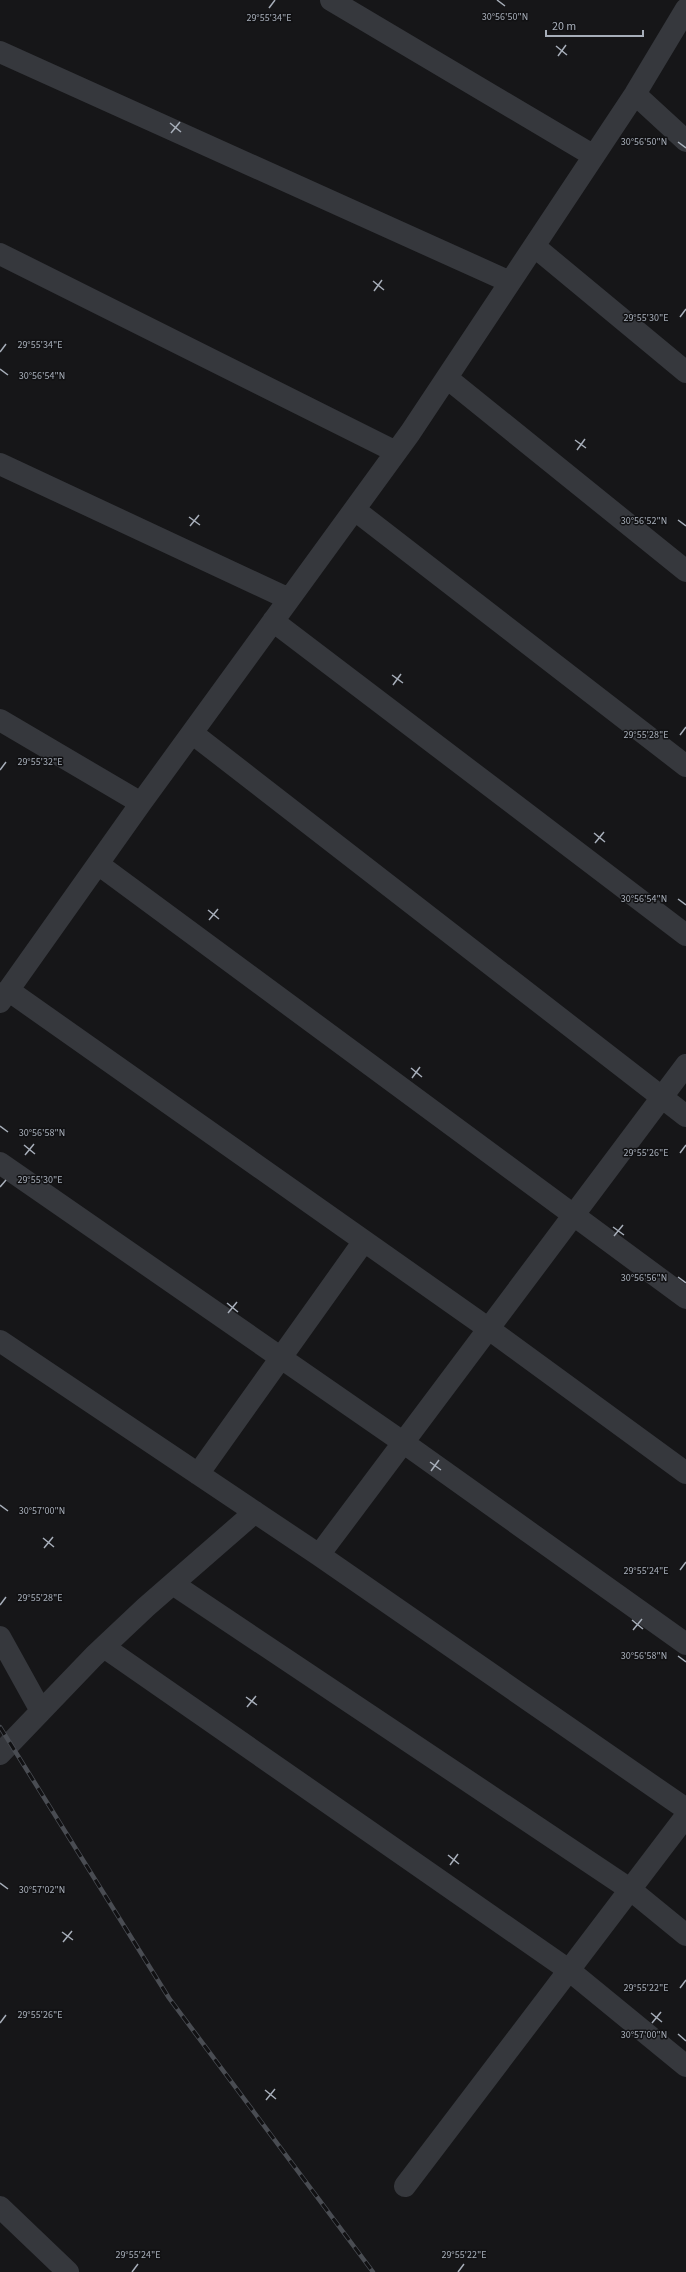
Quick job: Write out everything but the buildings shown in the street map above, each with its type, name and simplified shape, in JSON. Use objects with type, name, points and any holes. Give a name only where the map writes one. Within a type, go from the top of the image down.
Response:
[{"type":"street","points":[[331,0],[594,156]]},
{"type":"street","points":[[686,10],[636,94],[396,452],[141,803],[4,996],[364,1241],[489,1329],[686,1473]]},
{"type":"street","points":[[0,52],[510,282]]},
{"type":"street","points":[[636,94],[686,141]]},
{"type":"street","points":[[534,246],[686,372]]},
{"type":"street","points":[[0,254],[396,452]]},
{"type":"street","points":[[447,378],[686,571]]},
{"type":"street","points":[[0,464],[290,599]]},
{"type":"street","points":[[355,510],[686,766]]},
{"type":"street","points":[[273,621],[686,935]]},
{"type":"street","points":[[0,720],[141,803]]},
{"type":"street","points":[[192,733],[686,1116]]},
{"type":"street","points":[[98,864],[686,1298]]},
{"type":"street","points":[[319,1555],[686,1065]]},
{"type":"street","points":[[0,1163],[404,1443],[686,1644]]},
{"type":"street","points":[[198,1474],[364,1241]]},
{"type":"street","points":[[0,1341],[319,1555],[686,1809]]},
{"type":"street","points":[[0,1754],[104,1647],[254,1512]]},
{"type":"street","points":[[173,1584],[631,1890],[686,1935]]},
{"type":"street","points":[[0,1637],[41,1711]]},
{"type":"street","points":[[104,1647],[570,1971],[686,2066]]},
{"type":"street","points":[[404,2186],[570,1971],[686,1816]]},
{"type":"street","points":[[0,2207],[68,2272]]},
{"type":"railway","points":[[0,1727],[169,1998],[373,2272]]}]
